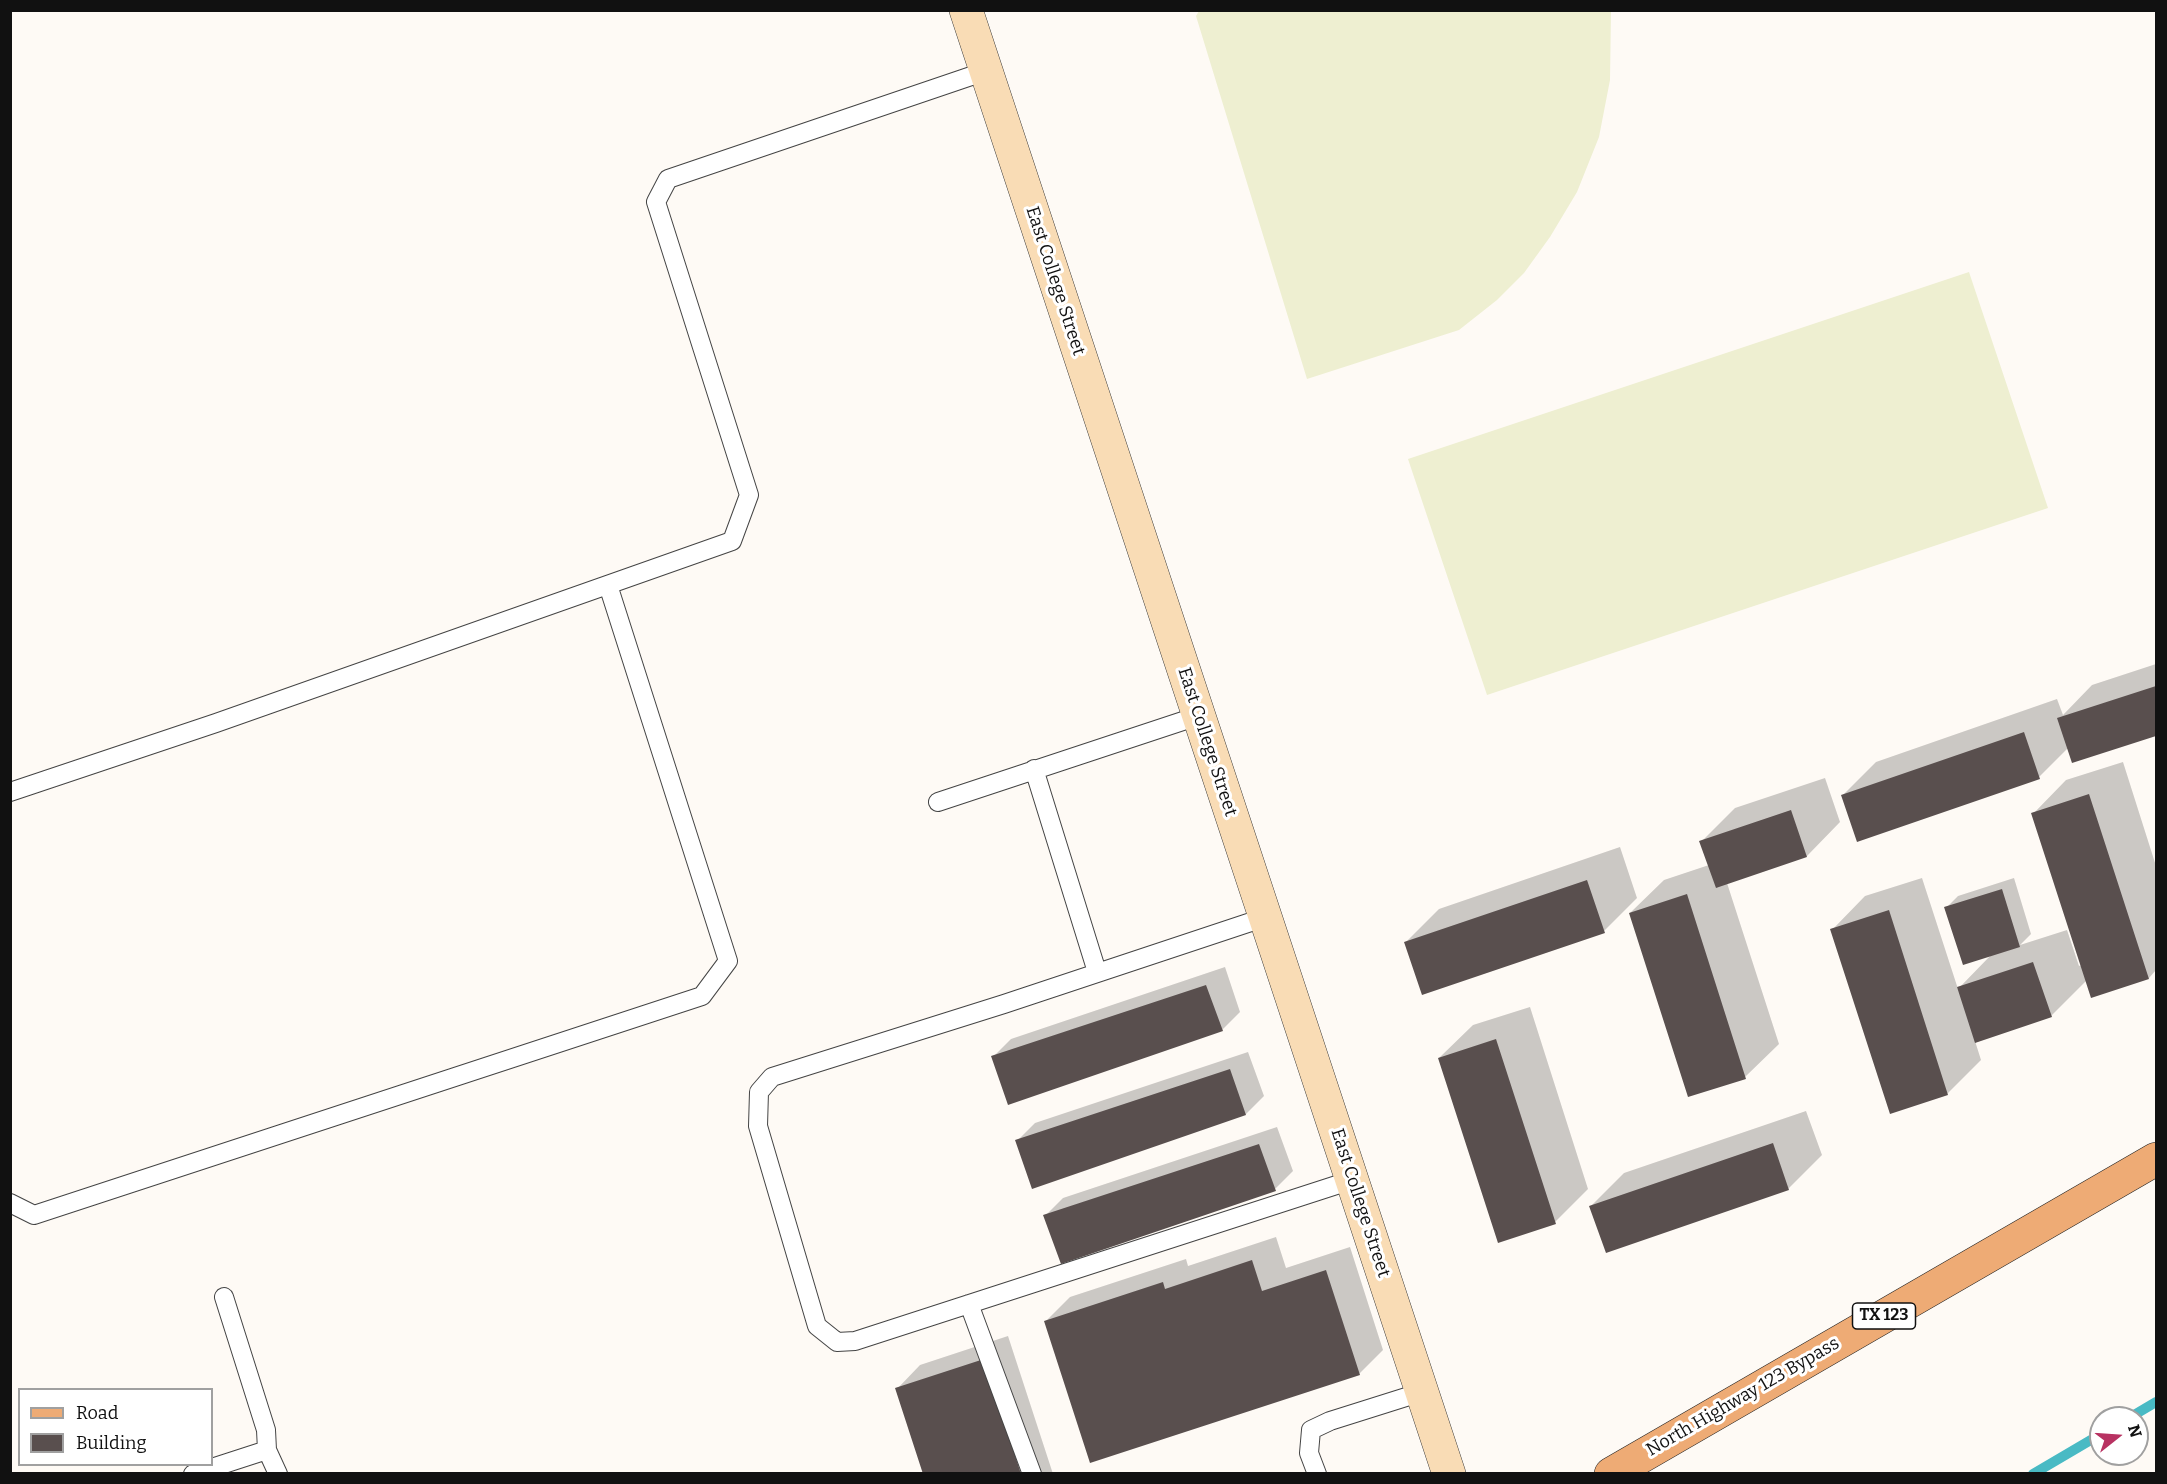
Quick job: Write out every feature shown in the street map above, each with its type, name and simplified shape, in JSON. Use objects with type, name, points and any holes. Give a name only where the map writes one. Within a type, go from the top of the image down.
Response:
[{"type":"main road","name":"North Highway 123 Bypass","points":[[1611,1473],[2157,1158]]},
{"type":"street","name":"East College Street","points":[[966,10],[1449,1473]]},
{"type":"lane","points":[[10,792],[216,723],[732,541],[749,495],[656,202],[668,179],[986,71]]},
{"type":"lane","points":[[10,1203],[34,1215],[702,996],[728,961],[608,585]]},
{"type":"lane","points":[[938,802],[1198,716]]},
{"type":"lane","points":[[1034,769],[1097,972]]},
{"type":"lane","points":[[1266,917],[1004,1004],[772,1077],[759,1092],[758,1125],[817,1326],[837,1342],[855,1341],[1352,1180]]},
{"type":"lane","points":[[224,1297],[266,1430],[267,1450],[278,1473]]},
{"type":"lane","points":[[969,1304],[1032,1473]]},
{"type":"lane","points":[[1317,1473],[1309,1453],[1311,1430],[1330,1421],[1422,1392]]},
{"type":"lane","points":[[193,1473],[267,1450]]},
{"type":"green space","points":[[1199,11],[1611,11],[1610,80],[1599,137],[1577,192],[1550,237],[1524,273],[1497,300],[1459,330],[1307,379],[1196,16]]},
{"type":"green space","points":[[1969,272],[2048,508],[1487,695],[1408,459]]},
{"type":"building","points":[[2156,686],[2156,736],[2072,763],[2057,718]]},
{"type":"building","points":[[2024,732],[2040,779],[1857,842],[1841,795]]},
{"type":"building","points":[[2089,794],[2149,979],[2091,998],[2031,813]]},
{"type":"building","points":[[1791,810],[1807,857],[1716,888],[1699,841]]},
{"type":"building","points":[[1587,880],[1605,933],[1422,995],[1404,942]]},
{"type":"building","points":[[2002,889],[2020,947],[1963,965],[1944,907]]},
{"type":"building","points":[[1687,894],[1746,1079],[1688,1097],[1629,913]]},
{"type":"building","points":[[1889,910],[1948,1095],[1890,1114],[1830,929]]},
{"type":"building","points":[[2033,962],[2052,1017],[1975,1043],[1957,987]]},
{"type":"building","points":[[1206,985],[1223,1031],[1008,1105],[991,1056]]},
{"type":"building","points":[[1496,1039],[1556,1224],[1498,1243],[1438,1058]]},
{"type":"building","points":[[1230,1069],[1246,1115],[1032,1189],[1015,1140]]},
{"type":"building","points":[[1773,1143],[1789,1190],[1606,1253],[1589,1206]]},
{"type":"building","points":[[1259,1144],[1276,1191],[1061,1264],[1043,1215]]},
{"type":"building","points":[[1252,1260],[1262,1291],[1326,1270],[1360,1375],[1090,1463],[1044,1321],[1163,1282],[1165,1289]]},
{"type":"building","points":[[984,1359],[1021,1474],[923,1474],[895,1388]]},
{"type":"waterway","points":[[2149,1406],[2156,1402]]},
{"type":"waterway","points":[[2033,1474],[2089,1441]]}]
